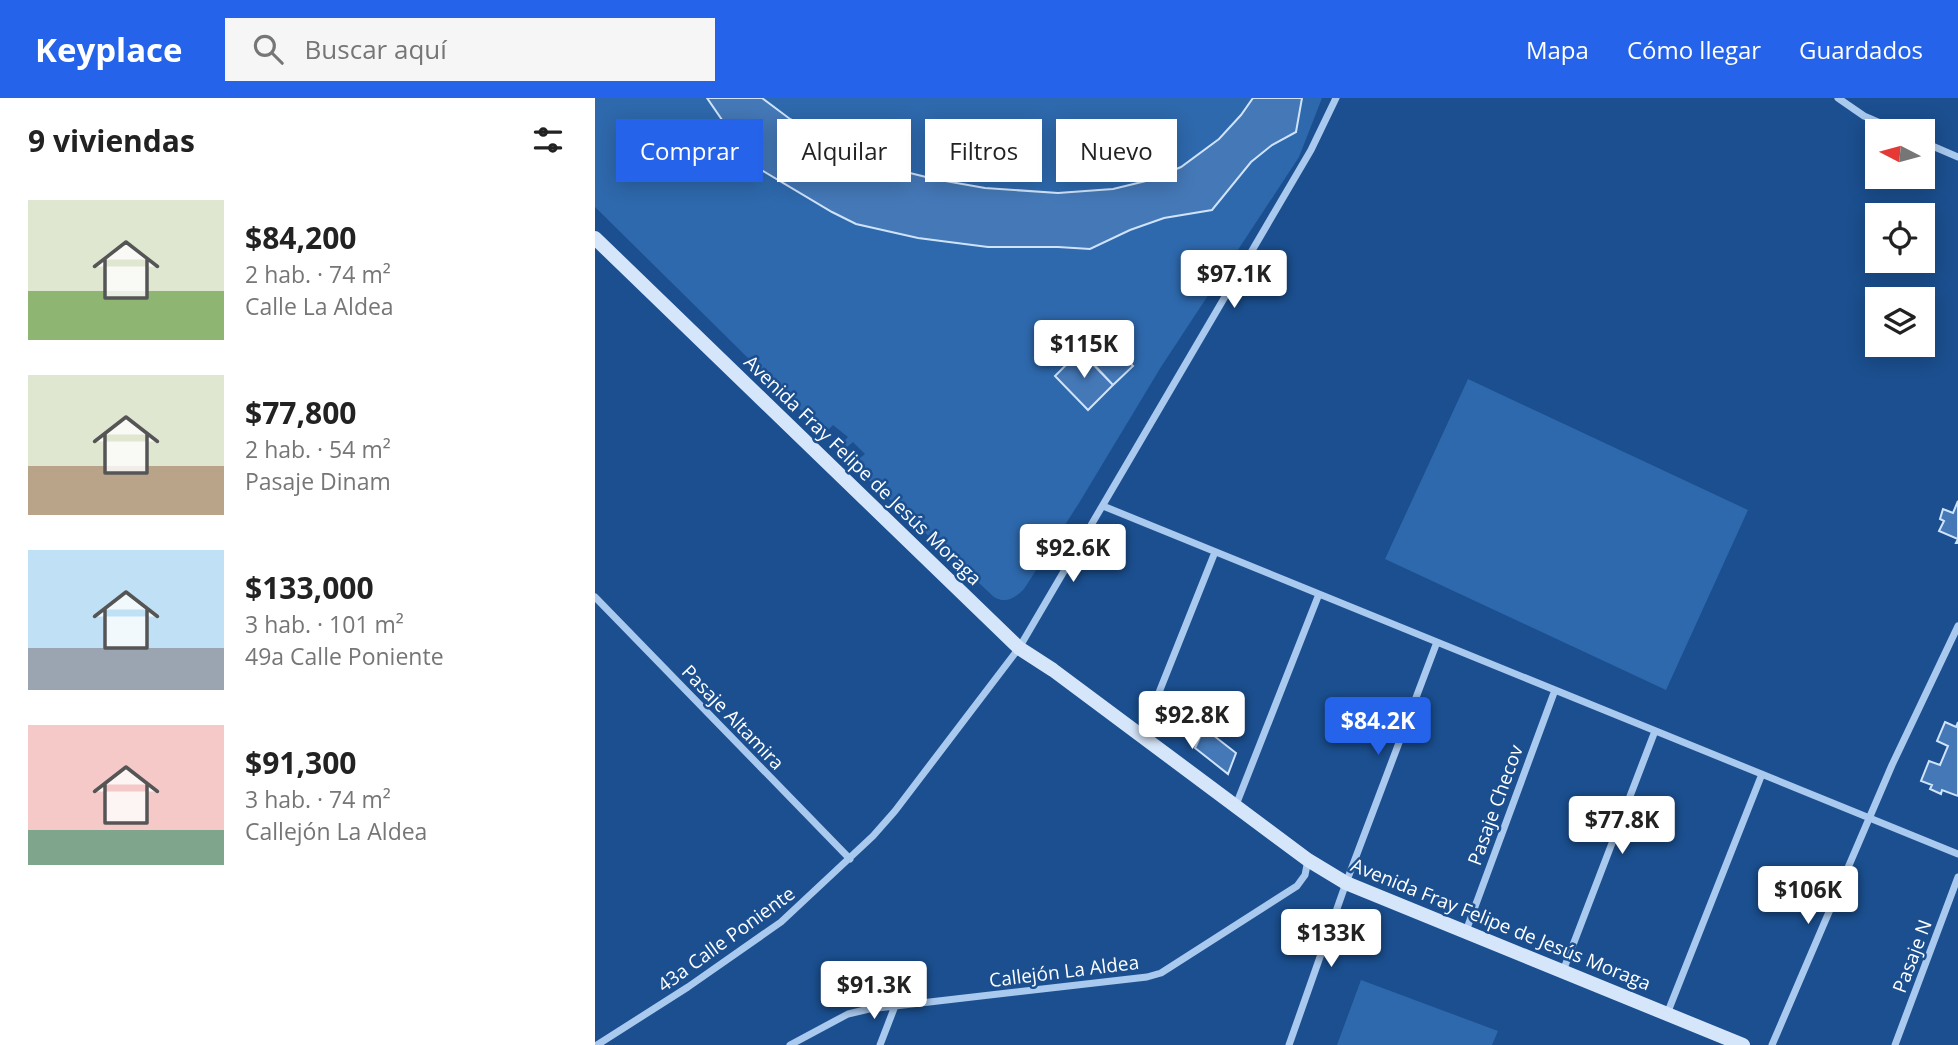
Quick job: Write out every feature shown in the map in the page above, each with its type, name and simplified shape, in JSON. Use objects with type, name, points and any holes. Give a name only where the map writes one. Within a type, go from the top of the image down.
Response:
[{"type":"street","name":"43a Calle Poniente","points":[[597,1045],[688,987],[781,922],[850,859],[895,811],[1019,648],[1311,150],[1336,98]]},
{"type":"street","points":[[1838,98],[1871,119]]},
{"type":"street","points":[[1935,147],[1958,158]]},
{"type":"street","name":"Avenida Fray Felipe de Jesús Moraga","points":[[595,238],[1019,648],[1142,735],[1308,860],[1346,883],[1743,1045]]},
{"type":"street","points":[[1103,506],[1958,854]]},
{"type":"street","points":[[1142,735],[1215,552]]},
{"type":"street","points":[[1236,805],[1319,594]]},
{"type":"street","name":"Pasaje Altamira","points":[[595,597],[850,859]]},
{"type":"street","points":[[1772,1045],[1869,818],[1958,626]]},
{"type":"street","points":[[1289,1045],[1346,883],[1437,642]]},
{"type":"street","name":"Pasaje Checov","points":[[1465,932],[1555,690]]},
{"type":"street","points":[[1563,971],[1655,731]]},
{"type":"street","points":[[1668,1014],[1762,774]]},
{"type":"street","name":"Callejón La Aldea","points":[[790,1045],[848,1014],[869,1009],[1147,977],[1161,973],[1297,887],[1305,874],[1308,860]]},
{"type":"street","name":"Pasaje N","points":[[1895,1045],[1958,877]]},
{"type":"street","points":[[880,1045],[895,1006]]},
{"type":"shaded area","points":[[595,98],[1322,98],[1299,157],[1161,367],[1024,589],[1006,600],[994,597],[860,472],[860,458],[865,454],[853,442],[847,447],[843,442],[848,437],[833,425],[829,429],[820,429],[595,207]]},
{"type":"shaded area","points":[[1468,379],[1748,510],[1666,690],[1385,559]]},
{"type":"shaded area","points":[[1361,980],[1498,1031],[1492,1045],[1337,1045]]},
{"type":"building","points":[[707,98],[762,98],[790,119],[777,119],[777,179],[763,171],[763,119],[721,119]]},
{"type":"building","points":[[1253,98],[1302,98],[1296,132],[1272,145],[1251,162],[1212,210],[1164,218],[1090,249],[988,247],[918,238],[856,224],[782,182],[911,182],[911,173],[925,177],[925,182],[951,182],[985,188],[1058,193],[1113,189],[1142,182],[1177,182],[1177,169],[1219,139]]},
{"type":"building","points":[[1103,334],[1133,366],[1113,385],[1084,354]]},
{"type":"building","points":[[1080,351],[1113,385],[1088,410],[1055,376]]},
{"type":"building","points":[[1958,501],[1958,539],[1939,531],[1944,521],[1940,519],[1943,509],[1953,513]]},
{"type":"building","points":[[1945,722],[1956,727],[1958,722],[1958,796],[1942,790],[1941,794],[1930,789],[1932,785],[1921,781],[1929,761],[1940,765],[1948,746],[1937,741]]},
{"type":"building","points":[[1204,728],[1236,753],[1228,774],[1195,748]]}]
